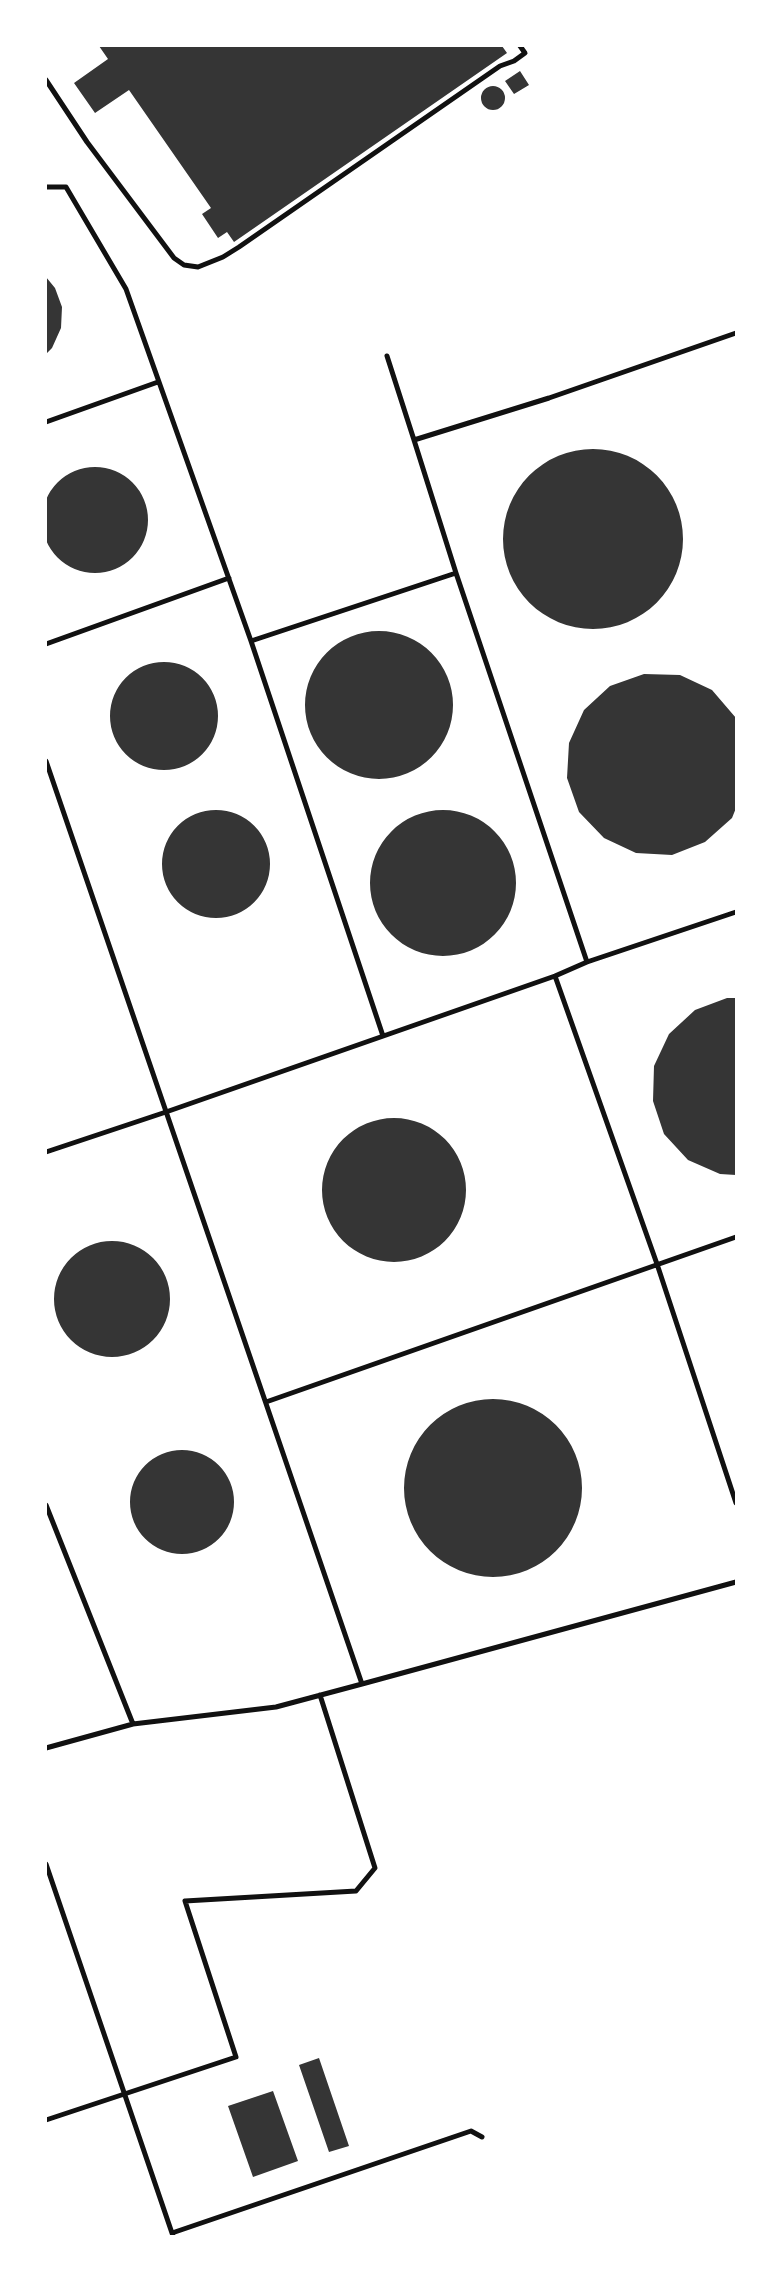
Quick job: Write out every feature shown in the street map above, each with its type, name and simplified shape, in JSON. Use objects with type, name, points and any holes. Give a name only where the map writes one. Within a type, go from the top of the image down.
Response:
[{"type":"lane","points":[[46,80],[174,258],[184,265],[198,267],[223,257],[500,66],[514,61],[525,53],[520,46]]},
{"type":"lane","points":[[46,187],[66,187],[126,289],[251,641],[383,1036]]},
{"type":"lane","points":[[414,440],[549,398],[737,333]]},
{"type":"lane","points":[[387,356],[456,573],[587,962]]},
{"type":"lane","points":[[46,422],[158,382]]},
{"type":"lane","points":[[251,641],[456,573]]},
{"type":"lane","points":[[46,644],[229,578]]},
{"type":"lane","points":[[46,761],[362,1684]]},
{"type":"lane","points":[[46,1152],[737,912]]},
{"type":"lane","points":[[555,976],[657,1264],[737,1503]]},
{"type":"lane","points":[[266,1402],[737,1237]]},
{"type":"lane","points":[[46,1505],[133,1724]]},
{"type":"lane","points":[[46,1748],[133,1724],[276,1707],[737,1582]]},
{"type":"lane","points":[[46,2120],[236,2057],[185,1901],[356,1891],[375,1868],[320,1695]]},
{"type":"lane","points":[[46,1864],[173,2235],[471,2131],[482,2137]]},
{"type":"building","points":[[99,46],[502,46],[507,53],[234,242],[227,232],[218,238],[202,214],[211,208],[129,90],[95,113],[74,83],[108,59]]},
{"type":"building","points":[[520,71],[529,85],[514,94],[505,81]]},
{"type":"building","points":[[493,86],[502,89],[505,98],[502,107],[493,110],[484,107],[481,98],[484,89]]},
{"type":"building","points":[[46,277],[55,288],[62,307],[61,328],[52,348],[46,354]]},
{"type":"building","points":[[593,449],[628,455],[657,475],[677,504],[683,539],[677,574],[657,603],[628,623],[593,629],[558,623],[529,603],[509,574],[503,539],[509,504],[529,475],[558,455]]},
{"type":"building","points":[[95,467],[115,471],[133,482],[144,500],[148,520],[144,540],[133,558],[115,569],[95,573],[75,569],[57,558],[46,540],[42,520],[46,500],[57,482],[75,471]]},
{"type":"building","points":[[379,631],[407,636],[432,652],[448,677],[453,705],[448,733],[432,758],[407,774],[379,779],[351,774],[326,758],[310,733],[305,705],[310,677],[326,652],[351,636]]},
{"type":"building","points":[[164,662],[185,666],[202,678],[214,695],[218,716],[214,737],[202,754],[185,766],[164,770],[143,766],[126,754],[114,737],[110,716],[114,695],[126,678],[143,666]]},
{"type":"building","points":[[644,674],[680,675],[712,690],[736,718],[736,808],[732,818],[705,842],[672,855],[636,853],[604,838],[579,812],[567,778],[569,743],[584,710],[610,686]]},
{"type":"building","points":[[216,810],[237,814],[254,826],[266,843],[270,864],[266,885],[254,902],[237,914],[216,918],[195,914],[178,902],[166,885],[162,864],[166,843],[178,826],[195,814]]},
{"type":"building","points":[[443,810],[471,815],[495,831],[511,855],[516,883],[511,911],[495,935],[471,951],[443,956],[415,951],[391,935],[375,911],[370,883],[375,855],[391,831],[415,815]]},
{"type":"building","points":[[727,998],[736,998],[736,1175],[720,1174],[688,1160],[664,1134],[653,1101],[654,1066],[669,1034],[695,1010]]},
{"type":"building","points":[[394,1118],[422,1124],[445,1139],[460,1162],[466,1190],[460,1218],[445,1241],[422,1256],[394,1262],[366,1256],[343,1241],[328,1218],[322,1190],[328,1162],[343,1139],[366,1124]]},
{"type":"building","points":[[112,1241],[134,1246],[153,1258],[165,1277],[170,1299],[165,1321],[153,1340],[134,1352],[112,1357],[90,1352],[71,1340],[59,1321],[54,1299],[59,1277],[71,1258],[90,1246]]},
{"type":"building","points":[[493,1399],[527,1405],[556,1425],[576,1454],[582,1488],[576,1522],[556,1551],[527,1571],[493,1577],[459,1571],[430,1551],[410,1522],[404,1488],[410,1454],[430,1425],[459,1405]]},
{"type":"building","points":[[182,1450],[202,1454],[219,1465],[230,1482],[234,1502],[230,1522],[219,1539],[202,1550],[182,1554],[162,1550],[145,1539],[134,1522],[130,1502],[134,1482],[145,1465],[162,1454]]},
{"type":"building","points":[[319,2058],[349,2146],[329,2152],[299,2065]]},
{"type":"building","points":[[273,2091],[298,2161],[253,2177],[228,2106]]}]
